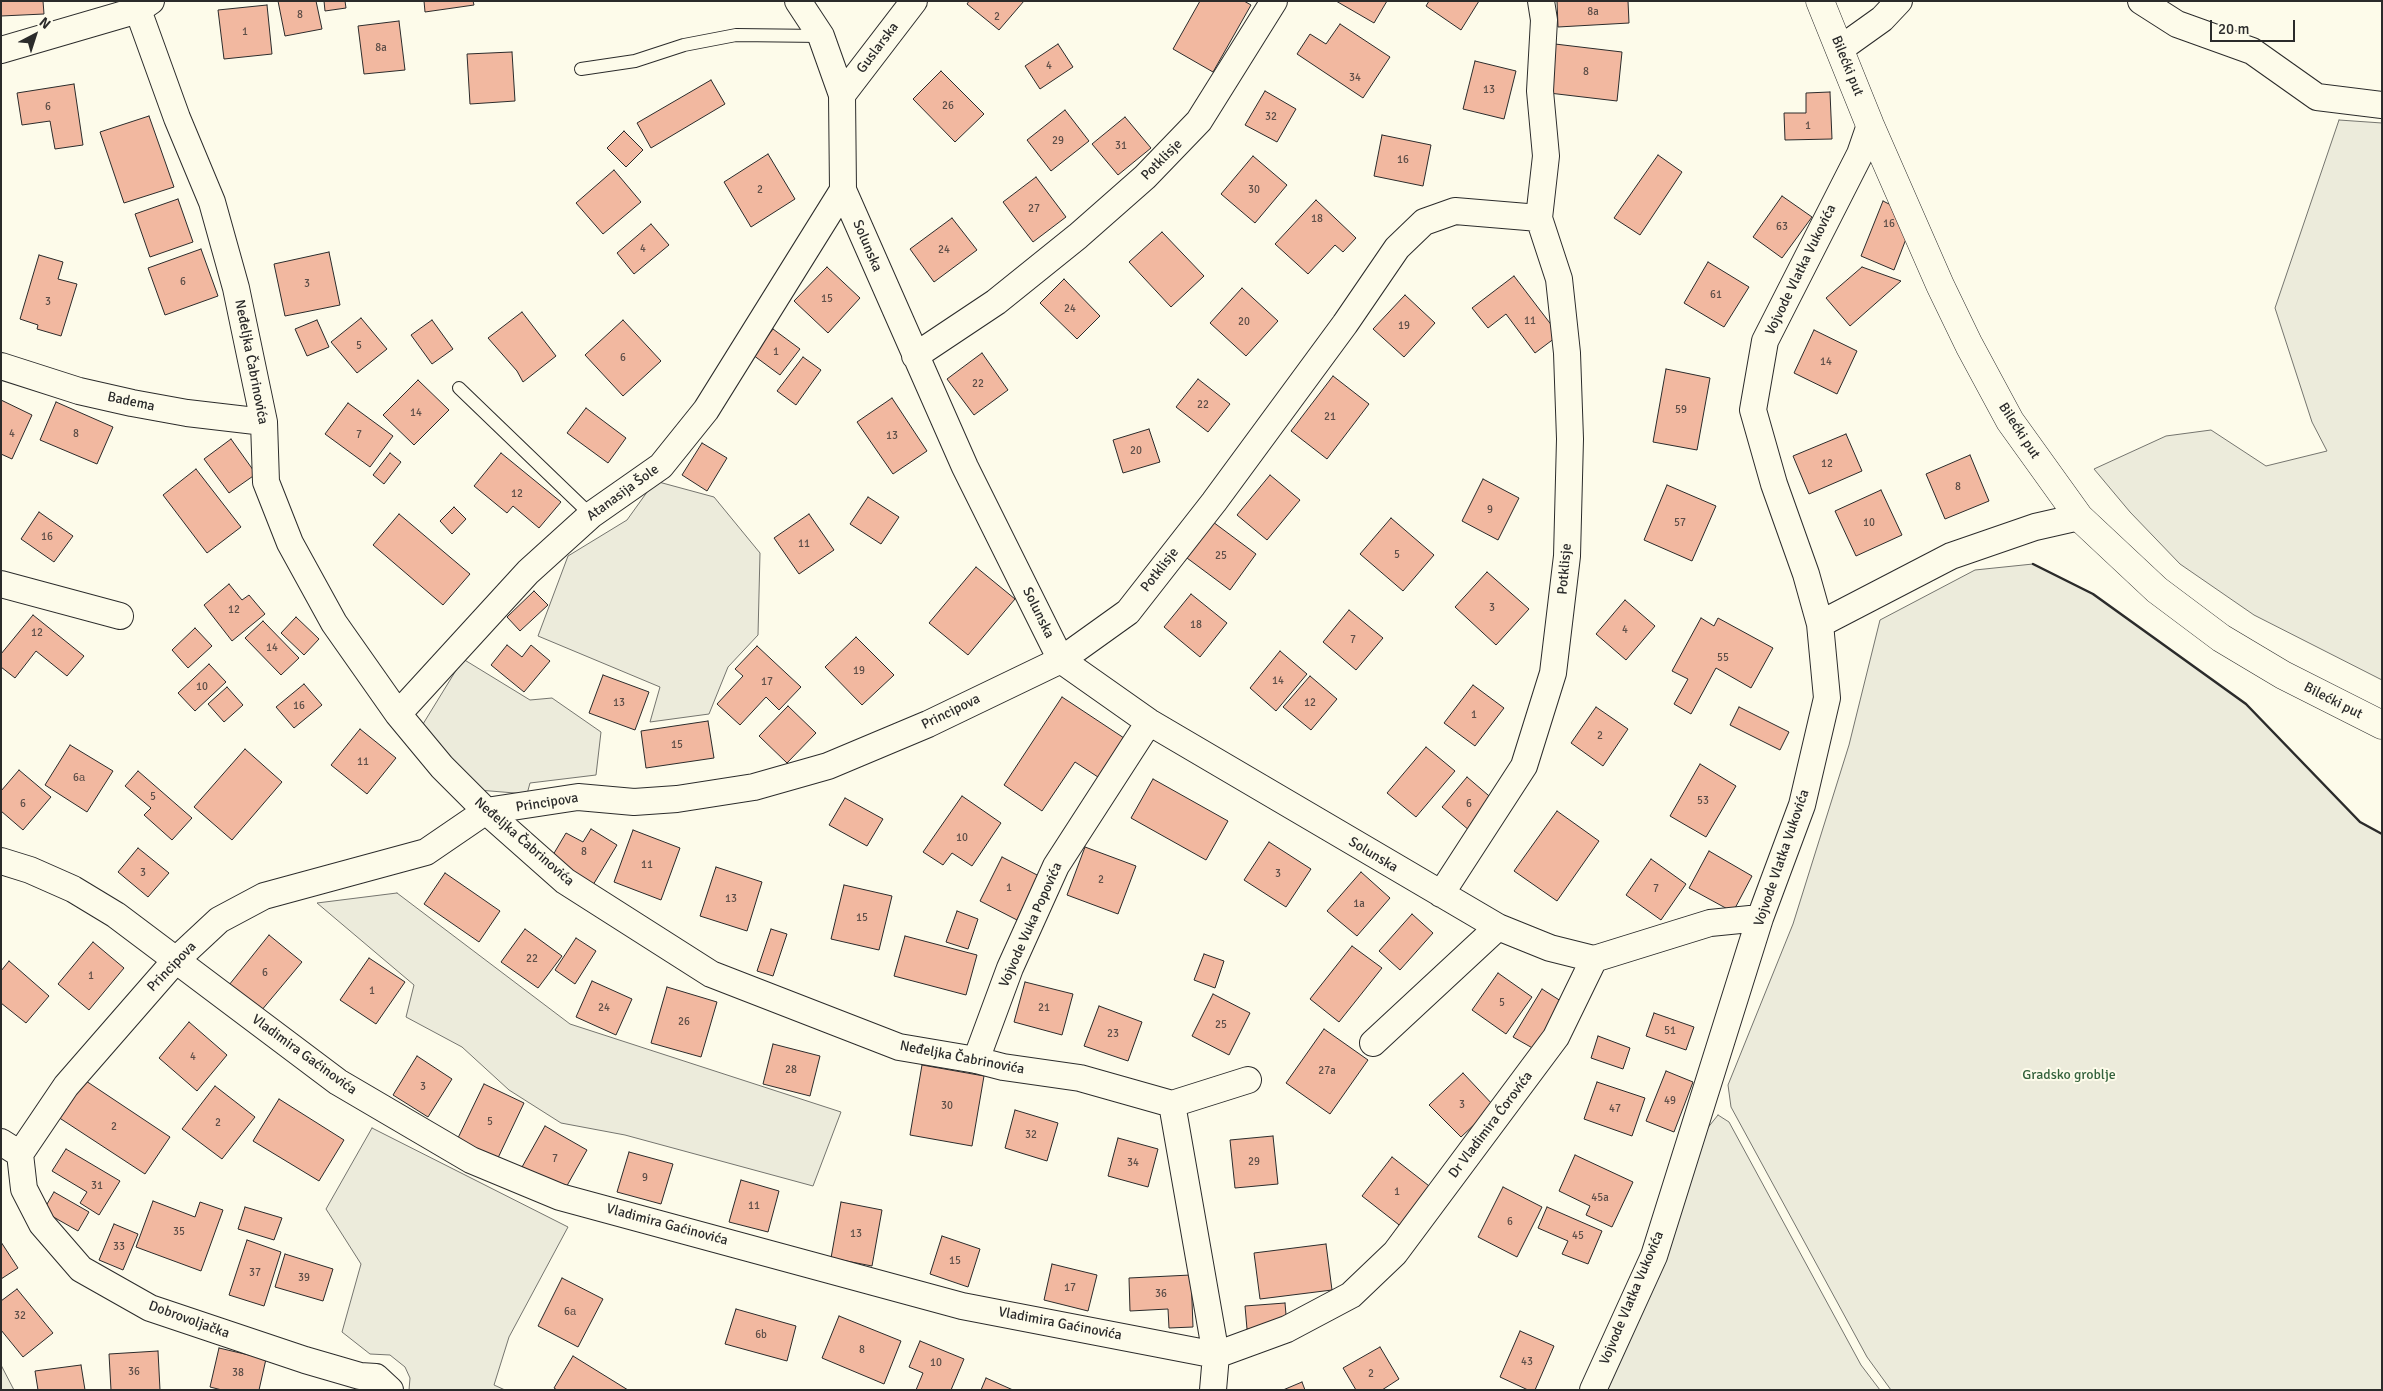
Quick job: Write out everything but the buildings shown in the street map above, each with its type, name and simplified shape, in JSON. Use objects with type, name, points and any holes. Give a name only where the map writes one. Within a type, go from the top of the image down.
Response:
[{"type":"main road","name":"Bilećki put","points":[[1820,1],[1870,126],[1940,285],[1978,362],[2010,421],[2079,517],[2144,579],[2214,633],[2283,675],[2382,725]]},
{"type":"street","name":"Solunska","points":[[798,1],[821,36],[842,95],[843,190],[965,467],[1061,660],[1149,722],[1498,927],[1550,948],[1594,959]]},
{"type":"street","name":"Guslarska","points":[[842,95],[914,1]]},
{"type":"street","name":"Potklisje","points":[[915,356],[996,302],[1078,236],[1145,177],[1199,121],[1238,62],[1274,1]]},
{"type":"street","name":"Potklisje","points":[[1441,894],[1524,766],[1554,673],[1567,556],[1570,439],[1566,353],[1559,278],[1539,218],[1546,156],[1540,90],[1544,20],[1541,1]]},
{"type":"street","points":[[1840,49],[1882,18],[1899,1]]},
{"type":"street","points":[[2140,1],[2177,24],[2252,51],[2317,97],[2382,105]]},
{"type":"street","points":[[1,50],[142,4]]},
{"type":"street","name":"Neđeljka Čabrinovića","points":[[142,4],[177,118],[212,202],[236,288],[264,422],[266,482],[290,543],[334,623],[398,714],[442,767],[486,812],[565,881],[711,974],[899,1047],[976,1060],[1003,1067],[1080,1078],[1172,1104]]},
{"type":"street","name":"Vojvode Vlatka Vukovića","points":[[1593,1390],[1654,1256],[1760,918],[1802,805],[1826,698],[1820,624],[1806,574],[1774,484],[1753,410],[1765,341],[1860,154],[1870,126]]},
{"type":"street","name":"Atanasija Šole","points":[[398,714],[528,572],[591,515],[661,466],[706,410],[843,190]]},
{"type":"street","name":"Potklisje","points":[[1061,660],[1128,612],[1220,494],[1345,324],[1397,248],[1424,222],[1454,211],[1539,218]]},
{"type":"street","name":"Badema","points":[[1,366],[80,391],[132,403],[187,413],[264,422]]},
{"type":"street","points":[[1820,624],[1951,556],[2034,527],[2079,517]]},
{"type":"street","points":[[1,584],[120,616]]},
{"type":"street","name":"Principova","points":[[10,1148],[175,961],[219,920],[264,896],[426,852],[486,812],[578,797],[642,801],[677,799],[754,787],[828,766],[928,724],[1061,660]]},
{"type":"street","name":"Vojvode Vuka Popovića","points":[[976,1060],[1010,968],[1056,866],[1149,722]]},
{"type":"street","name":"Vladimira Gaćinovića","points":[[1,861],[30,870],[73,889],[116,915],[338,1082],[471,1160],[560,1196],[962,1306],[1216,1355]]},
{"type":"street","points":[[1594,959],[1710,923],[1760,918]]},
{"type":"street","points":[[1373,1044],[1498,927]]},
{"type":"street","name":"Dr Vladimira Ćorovića","points":[[1216,1355],[1287,1329],[1351,1295],[1395,1253],[1556,1037],[1594,959]]},
{"type":"street","points":[[1213,1390],[1216,1355],[1172,1104],[1248,1080]]},
{"type":"street","name":"Dobrovoljačka","points":[[10,1148],[24,1189],[42,1224],[81,1268],[150,1308],[304,1360],[360,1376],[376,1377],[390,1390]]},
{"type":"lane","points":[[581,69],[635,61],[684,45],[736,35],[821,36]]},
{"type":"lane","points":[[459,388],[591,515]]},
{"type":"green space","points":[[2339,120],[2382,123],[2382,680],[2254,615],[2180,564],[2130,512],[2094,469],[2166,436],[2211,430],[2266,466],[2327,451],[2312,422],[2275,308]]},
{"type":"green space","points":[[655,481],[714,497],[760,553],[758,635],[728,667],[709,714],[650,722],[660,687],[538,636],[568,556],[627,520]]},
{"type":"green space","name":"Gradsko groblje","points":[[2033,564],[2093,594],[2246,704],[2360,822],[2382,834],[2382,1390],[1891,1390],[1867,1357],[1731,1107],[1728,1085],[1793,924],[1849,745],[1880,620],[1975,570]]},
{"type":"green space","points":[[463,659],[530,700],[552,698],[601,732],[596,775],[530,783],[527,794],[466,789],[415,737]]},
{"type":"green space","points":[[397,893],[570,1024],[841,1112],[813,1186],[625,1135],[561,1123],[509,1090],[462,1047],[406,1017],[414,985],[317,903]]},
{"type":"green space","points":[[1718,1115],[1729,1122],[1861,1365],[1880,1390],[1602,1390],[1706,1130]]},
{"type":"green space","points":[[372,1128],[568,1227],[509,1337],[494,1385],[505,1390],[409,1390],[410,1378],[405,1367],[390,1355],[370,1354],[342,1332],[361,1264],[326,1209]]},
{"type":"green space","points":[[1,1365],[14,1390],[1,1390]]},
{"type":"wall","points":[[2033,564],[2093,594],[2246,704],[2360,822],[2382,834]]}]
